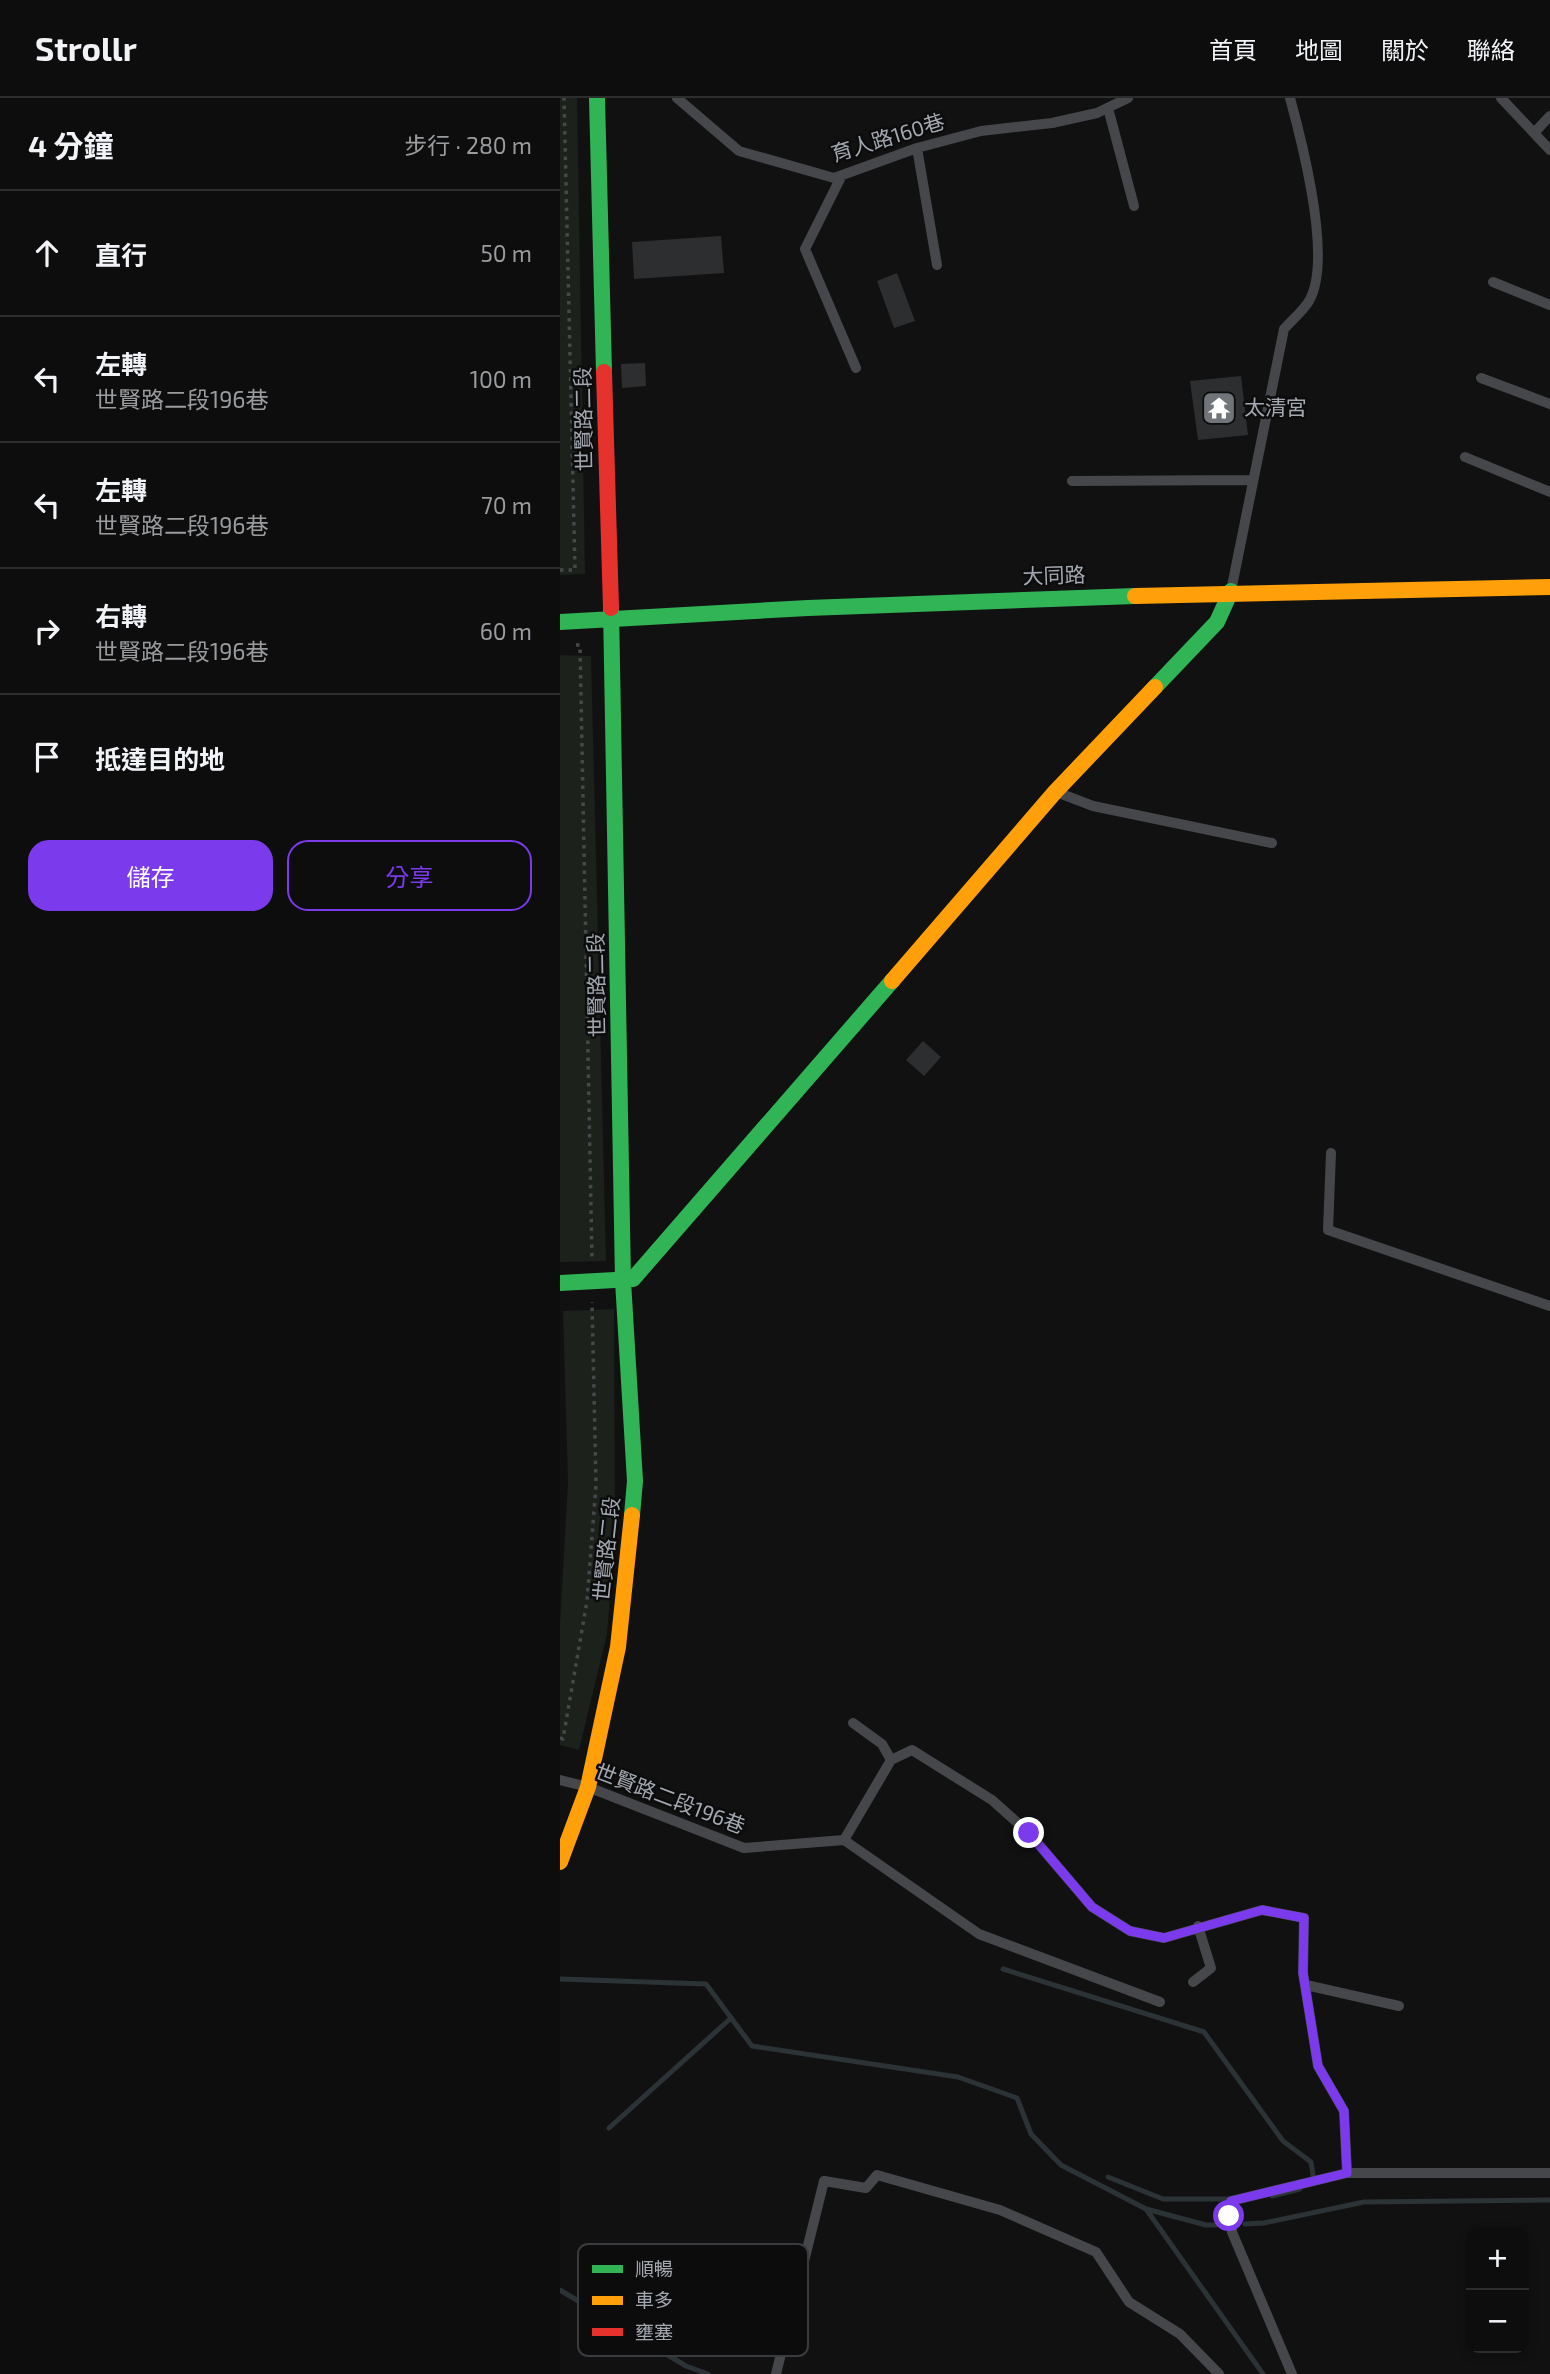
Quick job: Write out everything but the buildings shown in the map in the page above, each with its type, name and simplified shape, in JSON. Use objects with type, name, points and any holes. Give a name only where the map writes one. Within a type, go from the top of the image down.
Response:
[{"type":"street","name":"世賢路二段","points":[[560,1862],[588,1787],[618,1647],[635,1480],[623,1281],[597,98]]},
{"type":"street","name":"大同路","points":[[560,622],[998,599],[1230,591],[1550,587]]},
{"type":"street","points":[[560,1283],[634,1279],[1055,792],[1217,622],[1230,591]]},
{"type":"lane","name":"育人路160巷","points":[[677,98],[739,151],[834,178],[917,148],[981,131],[1052,123],[1108,108],[1128,98]]},
{"type":"lane","points":[[1230,591],[1284,329],[1310,300],[1316,274],[1316,231],[1311,189],[1290,98]]},
{"type":"lane","points":[[1501,98],[1550,150]]},
{"type":"lane","points":[[1108,108],[1134,206]]},
{"type":"lane","points":[[1534,133],[1550,116]]},
{"type":"lane","points":[[917,148],[937,264]]},
{"type":"lane","points":[[842,175],[805,249],[856,368]]},
{"type":"lane","points":[[1493,282],[1550,305]]},
{"type":"lane","points":[[1481,378],[1550,404]]},
{"type":"lane","points":[[1465,457],[1550,492]]},
{"type":"lane","points":[[1072,481],[1252,480]]},
{"type":"lane","points":[[1055,792],[1093,806],[1272,843]]},
{"type":"lane","points":[[1331,1153],[1328,1230],[1550,1306]]},
{"type":"lane","points":[[853,1723],[882,1744],[891,1760]]},
{"type":"lane","points":[[1160,2002],[979,1934],[844,1840],[891,1760],[912,1750],[992,1800],[1029,1833],[1092,1907],[1130,1931],[1164,1938],[1198,1926],[1262,1910],[1304,1918],[1306,1984],[1318,2066],[1344,2111],[1347,2173]]},
{"type":"lane","name":"世賢路二段196巷","points":[[560,1780],[588,1787],[744,1848],[844,1840]]},
{"type":"lane","points":[[1194,1982],[1211,1968],[1198,1926]]},
{"type":"lane","points":[[1306,1984],[1399,2006]]},
{"type":"lane","points":[[1292,2374],[1232,2232],[1231,2201],[1347,2173],[1550,2173]]},
{"type":"lane","points":[[808,2245],[824,2181],[866,2188],[877,2175],[1000,2210],[1096,2252],[1129,2302],[1180,2334],[1219,2374]]},
{"type":"lane","points":[[776,2374],[780,2356]]},
{"type":"path","points":[[560,570],[575,570],[565,98]]},
{"type":"path","points":[[570,645],[580,645],[592,1265]]},
{"type":"path","points":[[560,1738],[563,1739],[587,1601],[596,1485],[593,1312]]},
{"type":"shaded area","points":[[560,98],[577,98],[585,574],[560,575]]},
{"type":"shaded area","points":[[560,655],[591,656],[606,1261],[560,1262]]},
{"type":"shaded area","points":[[614,1309],[615,1535],[607,1634],[579,1750],[560,1745],[560,1624],[568,1482],[563,1311]]},
{"type":"waterway","points":[[1003,1969],[1204,2032],[1283,2141],[1311,2162],[1314,2181]]},
{"type":"waterway","points":[[560,1979],[706,1984],[752,2046],[958,2077],[1017,2098],[1031,2134],[1061,2165],[1146,2209],[1263,2374]]},
{"type":"waterway","points":[[609,2128],[731,2018]]},
{"type":"waterway","points":[[1108,2177],[1163,2199],[1231,2199]]},
{"type":"waterway","points":[[1272,2196],[1300,2189]]},
{"type":"waterway","points":[[1245,2224],[1264,2223],[1364,2202],[1550,2200]]},
{"type":"waterway","points":[[1146,2209],[1206,2225],[1216,2225]]},
{"type":"waterway","points":[[560,2290],[578,2301]]},
{"type":"waterway","points":[[669,2356],[708,2374]]},
{"type":"traffic: fast","points":[[597,98],[604,372]]},
{"type":"traffic: fast","points":[[1155,687],[1217,622],[1231,591]]},
{"type":"traffic: fast","points":[[560,622],[808,608],[1135,596]]},
{"type":"traffic: fast","points":[[611,608],[623,1281],[635,1481],[632,1515]]},
{"type":"traffic: fast","points":[[560,1283],[633,1279],[892,981]]},
{"type":"traffic: slow","points":[[1135,596],[1550,587]]},
{"type":"traffic: slow","points":[[892,981],[1055,792],[1155,687]]},
{"type":"traffic: slow","points":[[560,1862],[588,1787],[618,1647],[632,1515]]},
{"type":"traffic: jam","points":[[604,372],[611,608]]},
{"type":"place","name":"太清宮","points":[[1219,408]]},
{"type":"route","points":[[1029,1833],[1092,1907],[1130,1931],[1164,1938],[1198,1926],[1262,1910],[1304,1918],[1303,1973],[1318,2066],[1344,2111],[1347,2173],[1231,2201],[1229,2216]]}]
